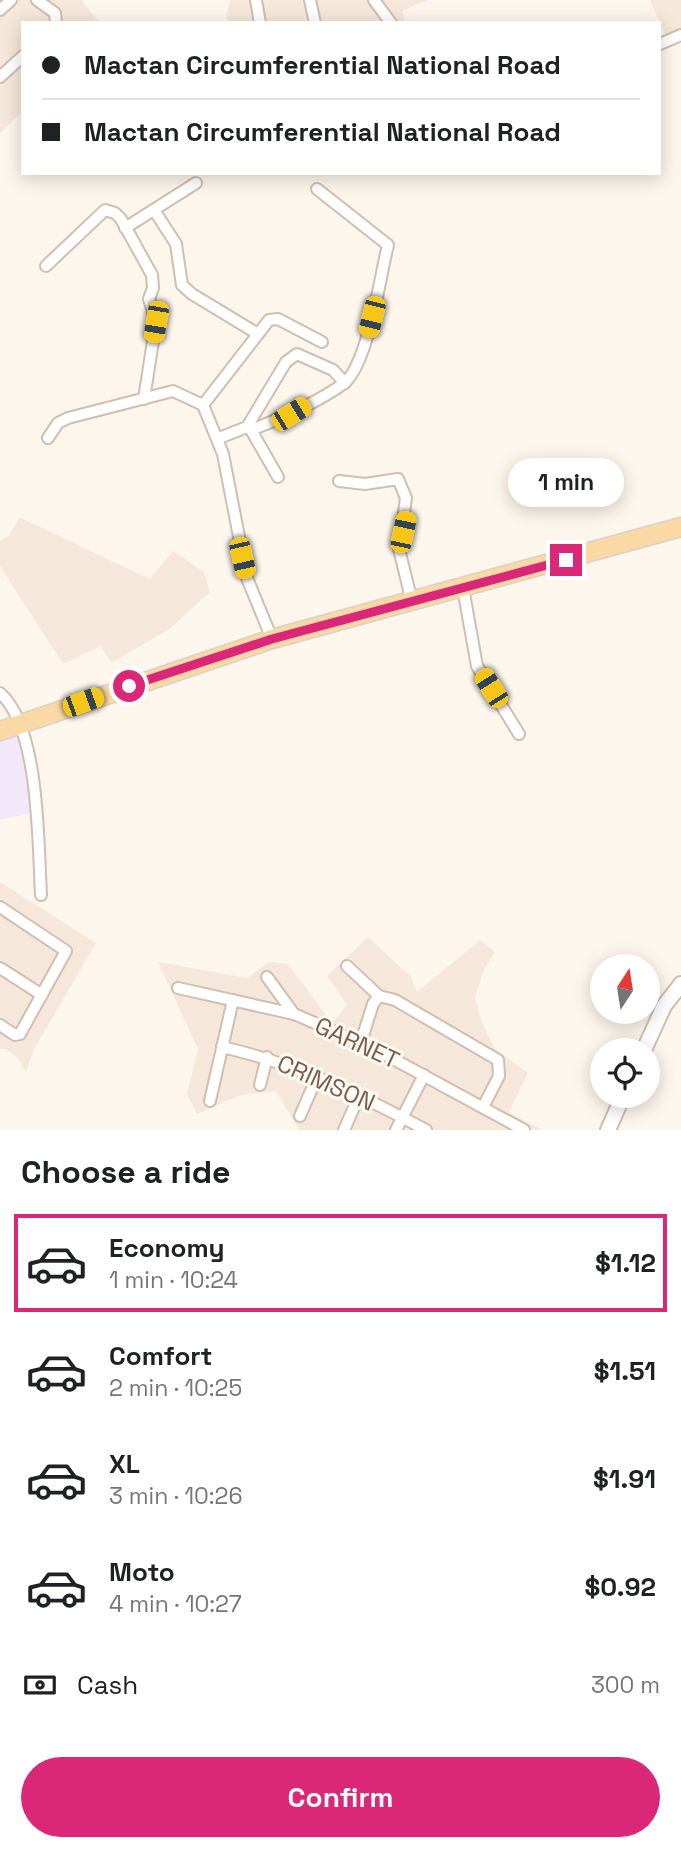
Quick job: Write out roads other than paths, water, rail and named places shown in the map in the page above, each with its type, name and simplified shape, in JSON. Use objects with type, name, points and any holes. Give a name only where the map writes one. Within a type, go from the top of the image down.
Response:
[{"type":"main road","points":[[0,731],[272,639],[681,527]]},
{"type":"street","points":[[0,10],[11,0]]},
{"type":"street","points":[[37,0],[55,13],[56,21]]},
{"type":"street","points":[[256,0],[260,21]]},
{"type":"street","points":[[310,0],[315,21]]},
{"type":"street","points":[[374,0],[390,21]]},
{"type":"street","points":[[661,44],[681,35]]},
{"type":"street","points":[[0,77],[21,58]]},
{"type":"street","points":[[125,228],[196,183]]},
{"type":"street","points":[[219,438],[291,414],[345,383],[365,343],[388,245],[317,189]]},
{"type":"street","points":[[46,266],[105,209],[115,213],[152,275],[149,299],[156,322],[144,399]]},
{"type":"street","points":[[154,209],[176,244],[182,285],[192,294],[258,334]]},
{"type":"street","points":[[203,405],[269,320],[278,319],[322,342]]},
{"type":"street","points":[[249,429],[286,362],[297,354],[333,370],[345,383]]},
{"type":"street","points":[[48,438],[58,423],[68,418],[173,391],[203,405],[219,438],[247,578],[272,639]]},
{"type":"street","points":[[249,429],[278,477]]},
{"type":"street","points":[[339,481],[365,484],[398,478],[406,498],[399,548],[412,602]]},
{"type":"street","points":[[463,588],[477,666],[519,734]]},
{"type":"street","points":[[0,693],[18,724],[34,769],[41,895]]},
{"type":"street","points":[[0,907],[66,949],[20,1034],[15,1035],[0,1026]]},
{"type":"street","points":[[347,966],[379,996],[395,1000],[498,1060],[499,1076],[484,1107]]},
{"type":"street","points":[[0,968],[42,995]]},
{"type":"street","points":[[267,977],[294,1014]]},
{"type":"street","points":[[649,1038],[664,1006],[680,988]]},
{"type":"street","name":"GARNET","points":[[178,989],[294,1014],[361,1042],[524,1130]]},
{"type":"street","points":[[361,1042],[373,1004],[379,996]]},
{"type":"street","points":[[210,1101],[233,1000]]},
{"type":"street","name":"CRIMSON","points":[[222,1047],[267,1057],[317,1077],[426,1130]]},
{"type":"street","points":[[260,1085],[267,1057]]},
{"type":"street","points":[[396,1130],[424,1075]]},
{"type":"street","points":[[300,1116],[317,1077]]},
{"type":"street","points":[[344,1130],[359,1096]]},
{"type":"street","points":[[608,1130],[618,1108]]}]
